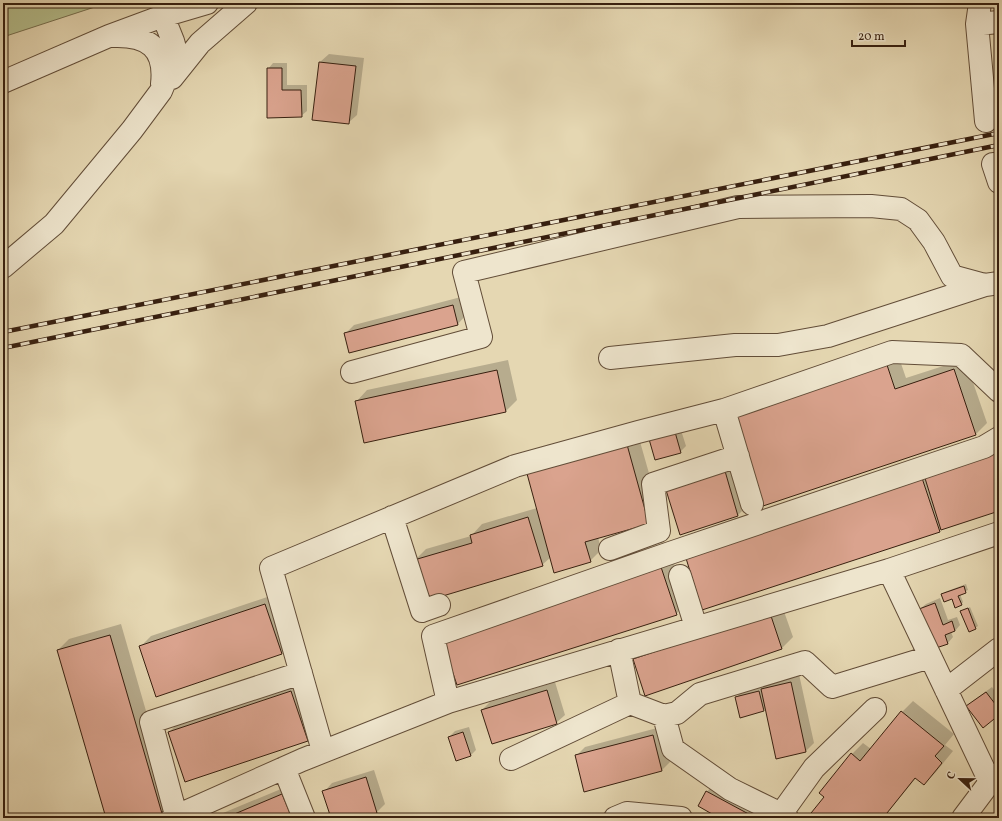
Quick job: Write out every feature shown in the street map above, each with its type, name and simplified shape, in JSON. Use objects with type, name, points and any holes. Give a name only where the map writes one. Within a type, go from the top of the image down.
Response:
[{"type":"street","points":[[3,82],[109,36],[163,16],[208,3]]},
{"type":"street","points":[[3,267],[54,224],[132,130],[200,43],[246,3]]},
{"type":"street","points":[[980,3],[977,24],[986,121]]},
{"type":"street","points":[[161,91],[172,67],[176,52],[174,41],[163,16]]},
{"type":"street","points":[[977,24],[999,22]]},
{"type":"street","points":[[109,36],[129,35],[149,43],[159,56],[162,66],[163,74],[161,91]]},
{"type":"street","points":[[352,372],[481,337],[464,272],[738,207],[871,206],[901,209],[918,220],[934,242],[952,276],[992,284]]},
{"type":"street","points":[[610,358],[735,345],[778,345],[828,336],[992,284]]},
{"type":"street","points":[[323,751],[271,568],[515,466],[724,410],[892,352],[961,355],[999,391]]},
{"type":"street","points":[[724,410],[752,504]]},
{"type":"street","points":[[448,702],[433,636],[677,551],[984,447],[999,438]]},
{"type":"street","points":[[610,549],[659,531],[653,484],[738,456]]},
{"type":"street","points":[[392,518],[422,611],[439,605]]},
{"type":"street","points":[[301,673],[151,722],[174,817],[323,751],[448,702],[889,570],[999,532]]},
{"type":"street","points":[[889,570],[946,690],[994,778],[963,818]]},
{"type":"street","points":[[680,576],[696,627]]},
{"type":"street","points":[[946,690],[999,649]]},
{"type":"street","points":[[618,650],[630,703]]},
{"type":"street","points":[[511,759],[630,703],[664,716],[677,713],[700,694],[805,662],[832,687],[930,657]]},
{"type":"street","points":[[664,716],[673,749],[730,789],[784,816],[814,768],[875,709]]},
{"type":"street","points":[[284,768],[304,818]]},
{"type":"street","points":[[615,818],[627,813],[681,818]]},
{"type":"green space","points":[[3,3],[107,3],[3,37]]},
{"type":"building","points":[[319,62],[356,66],[349,124],[312,120]]},
{"type":"building","points":[[267,68],[282,68],[282,90],[301,90],[302,117],[267,118]]},
{"type":"building","points":[[453,305],[458,325],[349,353],[344,333]]},
{"type":"building","points":[[885,359],[895,389],[954,369],[976,435],[763,506],[731,410]]},
{"type":"building","points":[[497,370],[506,412],[364,443],[355,401]]},
{"type":"building","points":[[675,432],[681,453],[655,460],[649,439]]},
{"type":"building","points":[[626,441],[649,524],[585,542],[591,562],[554,573],[526,470]]},
{"type":"building","points":[[999,450],[999,511],[941,530],[924,475]]},
{"type":"building","points":[[725,471],[738,516],[680,535],[666,490]]},
{"type":"building","points":[[922,478],[940,532],[702,610],[685,555]]},
{"type":"building","points":[[528,517],[543,566],[426,601],[414,560],[472,543],[470,535]]},
{"type":"building","points":[[661,567],[677,615],[457,685],[441,638]]},
{"type":"building","points":[[964,586],[966,593],[958,596],[962,605],[955,608],[952,599],[944,602],[941,594]]},
{"type":"building","points":[[935,603],[943,625],[952,621],[955,631],[945,635],[948,644],[933,649],[919,609]]},
{"type":"building","points":[[265,604],[282,654],[156,697],[139,646]]},
{"type":"building","points":[[968,608],[976,629],[969,632],[960,611]]},
{"type":"building","points":[[770,613],[782,649],[645,696],[633,659]]},
{"type":"building","points":[[110,635],[163,817],[106,818],[57,650]]},
{"type":"building","points":[[791,682],[806,752],[776,759],[761,689]]},
{"type":"building","points":[[547,690],[557,724],[492,744],[481,710]]},
{"type":"building","points":[[291,691],[308,741],[185,782],[168,732]]},
{"type":"building","points":[[759,691],[764,711],[740,718],[735,697]]},
{"type":"building","points":[[986,692],[999,709],[999,715],[983,728],[966,706]]},
{"type":"building","points":[[901,711],[944,746],[935,756],[942,763],[924,785],[915,778],[883,818],[807,818],[824,797],[819,793],[851,753],[860,761]]},
{"type":"building","points":[[463,732],[471,756],[456,761],[448,737]]},
{"type":"building","points":[[653,735],[662,771],[584,792],[575,755]]},
{"type":"building","points":[[366,777],[377,813],[362,818],[331,818],[322,791]]},
{"type":"building","points":[[706,791],[756,818],[719,818],[698,806]]},
{"type":"building","points":[[282,794],[292,818],[225,818]]},
{"type":"railway","points":[[3,332],[999,133]]},
{"type":"railway","points":[[3,348],[999,145]]}]
